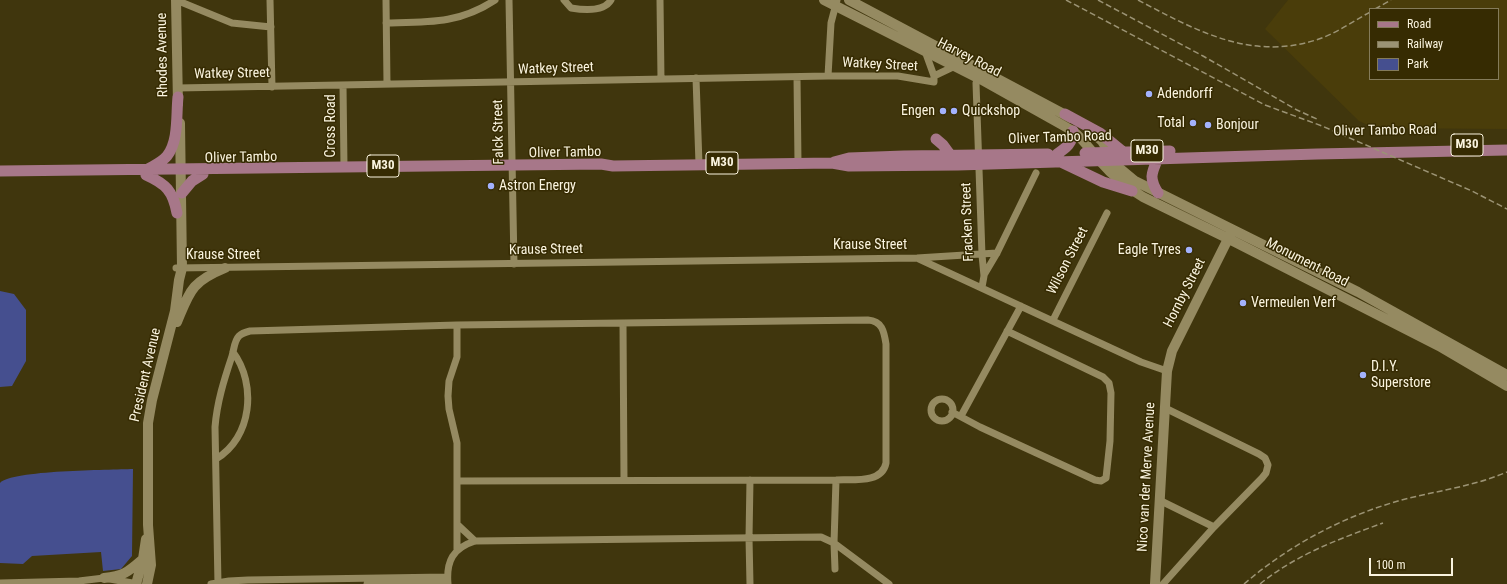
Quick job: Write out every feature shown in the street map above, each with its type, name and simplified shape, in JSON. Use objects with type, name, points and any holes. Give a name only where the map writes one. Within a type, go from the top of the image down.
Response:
[{"type":"main road","name":"Rhodes Avenue","points":[[176,0],[179,172]]},
{"type":"main road","name":"Harvey Road","points":[[824,0],[836,3],[955,66],[981,75]]},
{"type":"main road","name":"Harvey Road","points":[[849,0],[1030,101],[1073,131],[1085,142],[1096,156]]},
{"type":"main road","points":[[177,93],[175,132],[171,150],[163,161],[146,172],[165,185],[172,193],[177,213]]},
{"type":"main road","name":"Harvey Road","points":[[1030,101],[1065,114],[1095,134],[1102,141],[1111,156]]},
{"type":"main road","points":[[1065,114],[1100,133],[1122,151]]},
{"type":"main road","points":[[1073,131],[1070,143],[1058,158],[1102,182],[1132,191]]},
{"type":"main road","points":[[924,156],[936,139],[943,145],[951,156]]},
{"type":"main road","name":"Oliver Tambo Road","points":[[1427,149],[1507,144]]},
{"type":"main road","name":"Oliver Tambo Road","points":[[1111,156],[1122,151],[1427,149],[1507,150]]},
{"type":"main road","name":"Oliver Tambo Road","points":[[613,166],[798,163],[832,163],[849,166],[1096,156],[1158,158],[1359,150]]},
{"type":"main road","name":"Oliver Tambo Road","points":[[832,163],[849,158],[924,156],[951,156],[980,160]]},
{"type":"main road","name":"Monument Road","points":[[1096,156],[1132,191],[1157,205],[1231,234],[1358,292],[1507,375]]},
{"type":"main road","name":"Monument Road","points":[[1111,156],[1117,166],[1128,177],[1439,346],[1507,386]]},
{"type":"main road","points":[[1158,158],[1151,175],[1153,184],[1158,193]]},
{"type":"main road","name":"Oliver Tambo","points":[[179,172],[203,174],[601,164],[613,166]]},
{"type":"main road","name":"Oliver Tambo","points":[[0,172],[179,172],[344,167],[512,167]]},
{"type":"main road","name":"President Avenue","points":[[179,172],[182,193],[179,268]]},
{"type":"main road","name":"President Avenue","points":[[147,584],[151,565],[148,525],[148,423],[152,400],[175,310],[179,280],[177,213],[179,172]]},
{"type":"main road","name":"Oliver Tambo","points":[[0,177],[63,173]]},
{"type":"main road","points":[[182,193],[192,181],[203,174]]},
{"type":"main road","name":"Hornby Street","points":[[1167,371],[1172,351],[1231,234]]},
{"type":"main road","points":[[166,348],[192,290],[204,278],[225,268]]},
{"type":"main road","name":"Nico van der Merve Avenue","points":[[1155,584],[1167,371]]},
{"type":"main road","name":"President Avenue","points":[[137,584],[143,559],[148,525]]},
{"type":"main road","points":[[104,578],[120,576],[143,559]]},
{"type":"street","points":[[176,0],[232,23],[271,27]]},
{"type":"street","points":[[270,0],[272,87]]},
{"type":"street","points":[[386,0],[387,84]]},
{"type":"street","points":[[386,22],[425,22],[457,18],[474,12],[495,0]]},
{"type":"street","name":"Falck Street","points":[[509,0],[514,264]]},
{"type":"street","points":[[564,0],[571,8],[596,9],[603,8],[608,5],[611,0]]},
{"type":"street","points":[[660,0],[661,79]]},
{"type":"street","points":[[828,76],[831,23],[836,3]]},
{"type":"street","points":[[925,51],[934,79]]},
{"type":"street","name":"Watkey Street","points":[[177,93],[272,87],[696,78],[898,76],[934,79],[955,66]]},
{"type":"street","name":"Fracken Street","points":[[981,75],[976,89],[984,276],[982,288]]},
{"type":"street","points":[[696,78],[699,164]]},
{"type":"street","points":[[797,78],[798,163]]},
{"type":"street","name":"Cross Road","points":[[343,85],[344,167]]},
{"type":"street","points":[[984,276],[997,254],[1036,173]]},
{"type":"street","name":"Wilson Street","points":[[1053,320],[1106,213]]},
{"type":"street","name":"Krause Street","points":[[179,268],[917,258],[997,254]]},
{"type":"street","name":"Krause Street","points":[[917,258],[1141,362],[1167,371]]},
{"type":"street","points":[[961,416],[1021,306]]},
{"type":"street","points":[[448,581],[248,580],[216,583],[215,427],[219,399],[236,340],[239,336],[244,332],[250,331],[457,325],[868,320],[877,322],[883,329],[886,344],[885,467],[883,472],[873,478],[836,480],[458,481]]},
{"type":"street","points":[[623,323],[624,480]]},
{"type":"street","points":[[448,581],[450,563],[458,549],[457,443],[449,409],[448,396],[449,381],[457,357],[457,325]]},
{"type":"street","points":[[952,412],[1095,480],[1101,481],[1106,478],[1110,441],[1111,393],[1111,387],[1108,380],[1081,365],[1007,332]]},
{"type":"street","points":[[216,459],[225,454],[236,441],[248,410],[246,380],[239,361],[233,352]]},
{"type":"street","points":[[1163,584],[1214,527],[1262,478],[1268,468],[1267,461],[1256,452],[1165,408]]},
{"type":"street","points":[[750,480],[750,584]]},
{"type":"street","points":[[835,569],[834,543],[836,480]]},
{"type":"street","points":[[1159,500],[1214,527]]},
{"type":"street","points":[[458,525],[476,541]]},
{"type":"street","points":[[458,549],[476,541],[821,538],[834,543],[889,584]]},
{"type":"street","points":[[0,583],[78,581],[104,578],[137,584]]},
{"type":"street","points":[[78,581],[87,584]]},
{"type":"street","points":[[367,584],[448,581]]},
{"type":"shaded area","points":[[1288,0],[1507,0],[1507,129],[1374,128],[1359,121],[1265,29]]},
{"type":"green space","points":[[0,291],[14,294],[26,310],[26,361],[12,386],[0,387]]},
{"type":"green space","points":[[133,469],[132,556],[121,569],[103,571],[101,552],[32,556],[23,564],[0,563],[0,483],[22,475],[41,473]]},
{"type":"railway","points":[[1066,0],[1265,105],[1322,126],[1472,191],[1507,209]]},
{"type":"railway","points":[[1098,0],[1203,56],[1297,110],[1319,120]]},
{"type":"railway","points":[[1138,0],[1181,22],[1224,39],[1268,47],[1292,46],[1316,40],[1337,31],[1369,13]]},
{"type":"railway","points":[[1377,8],[1391,0]]},
{"type":"railway","points":[[1244,584],[1261,570],[1297,545],[1356,515],[1412,497],[1467,485],[1507,472]]},
{"type":"railway","points":[[1260,584],[1274,573],[1319,548],[1383,523]]},
{"type":"place","name":"Adendorff","points":[[1149,94]]},
{"type":"place","name":"Engen","points":[[943,111]]},
{"type":"place","name":"Quickshop","points":[[954,111]]},
{"type":"place","name":"Total","points":[[1193,123]]},
{"type":"place","name":"Bonjour","points":[[1208,125]]},
{"type":"place","name":"Astron Energy","points":[[491,186]]},
{"type":"place","name":"Eagle Tyres","points":[[1189,250]]},
{"type":"place","name":"Vermeulen Verf","points":[[1243,303]]},
{"type":"place","name":"D.I.Y. Superstore","points":[[1363,375]]}]
